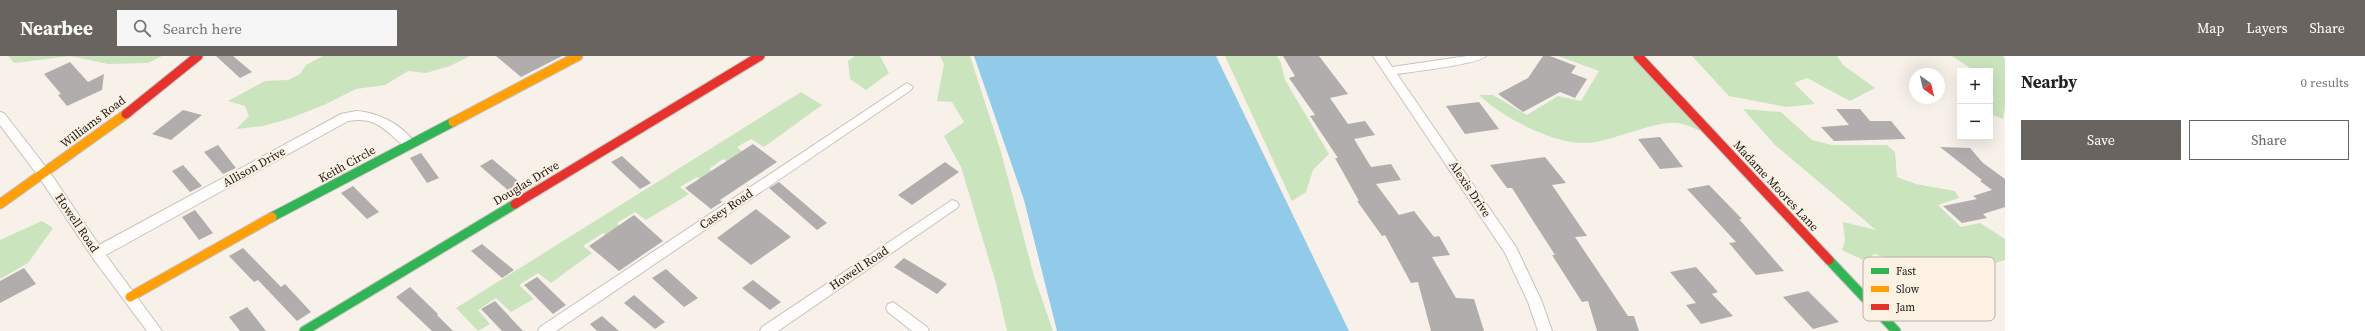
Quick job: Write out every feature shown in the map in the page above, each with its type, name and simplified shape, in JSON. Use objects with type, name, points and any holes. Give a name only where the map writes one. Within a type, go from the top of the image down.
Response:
[{"type":"street","name":"Williams Road","points":[[0,204],[113,124],[198,56]]},
{"type":"street","name":"Keith Circle","points":[[130,297],[190,262],[409,144],[578,56]]},
{"type":"street","name":"Douglas Drive","points":[[304,331],[760,56]]},
{"type":"street","name":"Alexis Drive","points":[[1379,56],[1511,251],[1535,302],[1545,331]]},
{"type":"street","points":[[1390,71],[1471,59],[1480,56]]},
{"type":"street","name":"Madame Moores Lane","points":[[1638,56],[1863,296]]},
{"type":"street","name":"Casey Road","points":[[545,331],[907,87]]},
{"type":"street","name":"Allison Drive","points":[[97,253],[345,117],[358,114],[377,117],[409,144]]},
{"type":"street","name":"Howell Road","points":[[0,116],[33,162],[44,174],[97,253],[155,331]]},
{"type":"street","name":"Howell Road","points":[[767,331],[952,205]]},
{"type":"street","points":[[893,308],[922,331]]},
{"type":"street","name":"Madame Moores Lane","points":[[1887,321],[1896,331]]},
{"type":"green space","points":[[8,56],[70,56],[14,63]]},
{"type":"green space","points":[[70,56],[162,56],[148,63],[108,64]]},
{"type":"green space","points":[[323,56],[470,56],[450,66],[426,73],[408,71],[385,85],[356,89],[324,105],[288,119],[263,126],[236,129],[249,116],[245,106],[228,101],[265,81],[288,80],[300,74],[306,65]]},
{"type":"green space","points":[[855,56],[880,56],[889,73],[866,90],[850,79],[848,61]]},
{"type":"green space","points":[[940,56],[970,56],[1001,152],[1034,276],[1053,331],[1007,331],[996,283],[961,167],[944,136],[964,122],[952,102],[937,101],[944,64]]},
{"type":"green space","points":[[1225,56],[1277,56],[1281,63],[1285,80],[1329,154],[1313,170],[1306,192],[1292,201]]},
{"type":"green space","points":[[1558,56],[1632,56],[1701,131],[1678,123],[1669,123],[1646,127],[1610,139],[1588,143],[1560,140],[1545,135],[1515,121],[1489,104],[1479,95],[1493,95],[1527,115],[1558,96],[1581,101],[1599,71]]},
{"type":"green space","points":[[1692,56],[1837,56],[1843,65],[1875,88],[1850,101],[1807,78],[1794,83],[1815,104],[1786,107],[1729,96]]},
{"type":"green space","points":[[1952,56],[2002,56],[2005,59],[2005,106],[2003,119],[1993,115],[1993,68],[1970,68]]},
{"type":"green space","points":[[801,92],[822,105],[764,147],[751,139],[737,147],[748,157],[733,166],[723,159],[709,169],[717,175],[705,183],[697,177],[680,187],[689,194],[646,220],[635,212],[617,223],[626,232],[613,240],[603,233],[583,246],[592,253],[551,283],[538,273],[519,285],[534,299],[511,312],[496,298],[478,310],[490,324],[478,331],[456,308]]},
{"type":"green space","points":[[1743,109],[1781,112],[1812,140],[1832,145],[1887,145],[1895,152],[1897,177],[1916,184],[1955,191],[1959,198],[1938,205],[1961,227],[1980,223],[2005,239],[2005,260],[1995,263],[1995,257],[1883,257],[1875,254],[1869,257],[1863,257],[1863,260],[1842,250],[1845,241],[1843,222],[1876,230],[1775,145]]},
{"type":"green space","points":[[42,221],[53,228],[28,263],[0,279],[0,240]]},
{"type":"water","points":[[974,56],[1216,56],[1349,331],[1057,331],[1024,200]]},
{"type":"building","points":[[216,56],[233,56],[252,72],[240,78]]},
{"type":"building","points":[[496,56],[562,56],[521,77]]},
{"type":"building","points":[[1283,56],[1319,56],[1348,94],[1330,98],[1348,124],[1365,121],[1375,135],[1354,139],[1371,167],[1391,164],[1401,180],[1376,184],[1399,215],[1414,211],[1434,237],[1439,236],[1450,255],[1432,257],[1456,298],[1474,299],[1484,331],[1431,331],[1418,282],[1411,283],[1385,235],[1382,236],[1357,201],[1359,201],[1335,158],[1338,158],[1310,116],[1315,115],[1289,78],[1295,76]]},
{"type":"building","points":[[1543,56],[1550,56],[1576,66],[1571,73],[1587,79],[1575,98],[1560,92],[1523,112],[1498,94],[1528,78]]},
{"type":"building","points":[[70,62],[88,82],[104,74],[102,90],[67,106],[58,95],[61,94],[44,74]]},
{"type":"building","points":[[1479,102],[1499,129],[1465,134],[1446,106]]},
{"type":"building","points":[[1836,109],[1860,109],[1870,121],[1891,121],[1906,139],[1834,141],[1821,127],[1849,125]]},
{"type":"building","points":[[183,110],[202,115],[171,140],[152,134]]},
{"type":"building","points":[[1660,137],[1683,167],[1660,169],[1638,139]]},
{"type":"building","points":[[753,144],[777,162],[720,200],[722,202],[711,209],[685,188]]},
{"type":"building","points":[[218,145],[236,168],[223,174],[204,152]]},
{"type":"building","points":[[1940,147],[1970,148],[1983,163],[2005,179],[2005,207],[1983,214],[1987,218],[1962,223],[1943,206],[1977,199],[1973,196],[1992,190],[1980,181],[1982,180]]},
{"type":"building","points":[[421,153],[439,178],[427,183],[410,158]]},
{"type":"building","points":[[622,156],[651,183],[640,189],[611,162]]},
{"type":"building","points":[[1545,157],[1566,183],[1552,185],[1587,236],[1575,237],[1628,316],[1634,316],[1639,331],[1597,331],[1588,301],[1582,302],[1552,255],[1555,255],[1512,188],[1507,188],[1490,165]]},
{"type":"building","points":[[492,159],[523,185],[510,192],[480,166]]},
{"type":"building","points":[[945,162],[959,172],[912,205],[898,195]]},
{"type":"building","points":[[183,165],[202,186],[190,192],[172,171]]},
{"type":"building","points":[[779,182],[827,223],[817,230],[769,188]]},
{"type":"building","points":[[1709,185],[1742,219],[1739,219],[1784,271],[1756,275],[1729,243],[1736,242],[1687,189]]},
{"type":"building","points":[[353,186],[379,212],[367,219],[341,193]]},
{"type":"building","points":[[756,209],[791,237],[751,265],[717,238]]},
{"type":"building","points":[[195,210],[213,233],[199,240],[182,217]]},
{"type":"building","points":[[634,215],[663,241],[619,271],[589,246]]},
{"type":"building","points":[[482,244],[514,270],[502,278],[471,251]]},
{"type":"building","points":[[243,248],[281,287],[285,284],[311,312],[297,321],[258,280],[254,282],[229,256]]},
{"type":"building","points":[[904,258],[947,284],[937,294],[894,267]]},
{"type":"building","points":[[1696,267],[1718,292],[1712,294],[1733,316],[1701,324],[1686,305],[1696,303],[1670,272]]},
{"type":"building","points":[[24,268],[36,284],[0,303],[0,281]]},
{"type":"building","points":[[666,269],[698,298],[684,307],[652,278]]},
{"type":"building","points":[[537,277],[566,305],[553,314],[524,285]]},
{"type":"building","points":[[753,280],[781,302],[770,310],[742,288]]},
{"type":"building","points":[[410,287],[453,331],[432,331],[396,297]]},
{"type":"building","points":[[1808,291],[1839,322],[1813,329],[1783,297]]},
{"type":"building","points":[[634,295],[665,322],[655,329],[624,303]]},
{"type":"building","points":[[495,301],[523,331],[502,331],[481,309]]},
{"type":"building","points":[[247,307],[266,331],[240,331],[229,317]]},
{"type":"building","points":[[602,316],[619,331],[597,331],[590,324]]},
{"type":"traffic: fast","points":[[272,217],[453,122]]},
{"type":"traffic: fast","points":[[304,331],[515,204]]},
{"type":"traffic: fast","points":[[1829,260],[1863,296]]},
{"type":"traffic: fast","points":[[1887,321],[1896,331]]},
{"type":"traffic: slow","points":[[453,122],[578,56]]},
{"type":"traffic: slow","points":[[0,204],[126,114]]},
{"type":"traffic: slow","points":[[130,297],[272,217]]},
{"type":"traffic: jam","points":[[126,114],[198,56]]},
{"type":"traffic: jam","points":[[515,204],[760,56]]},
{"type":"traffic: jam","points":[[1638,56],[1829,260]]}]
